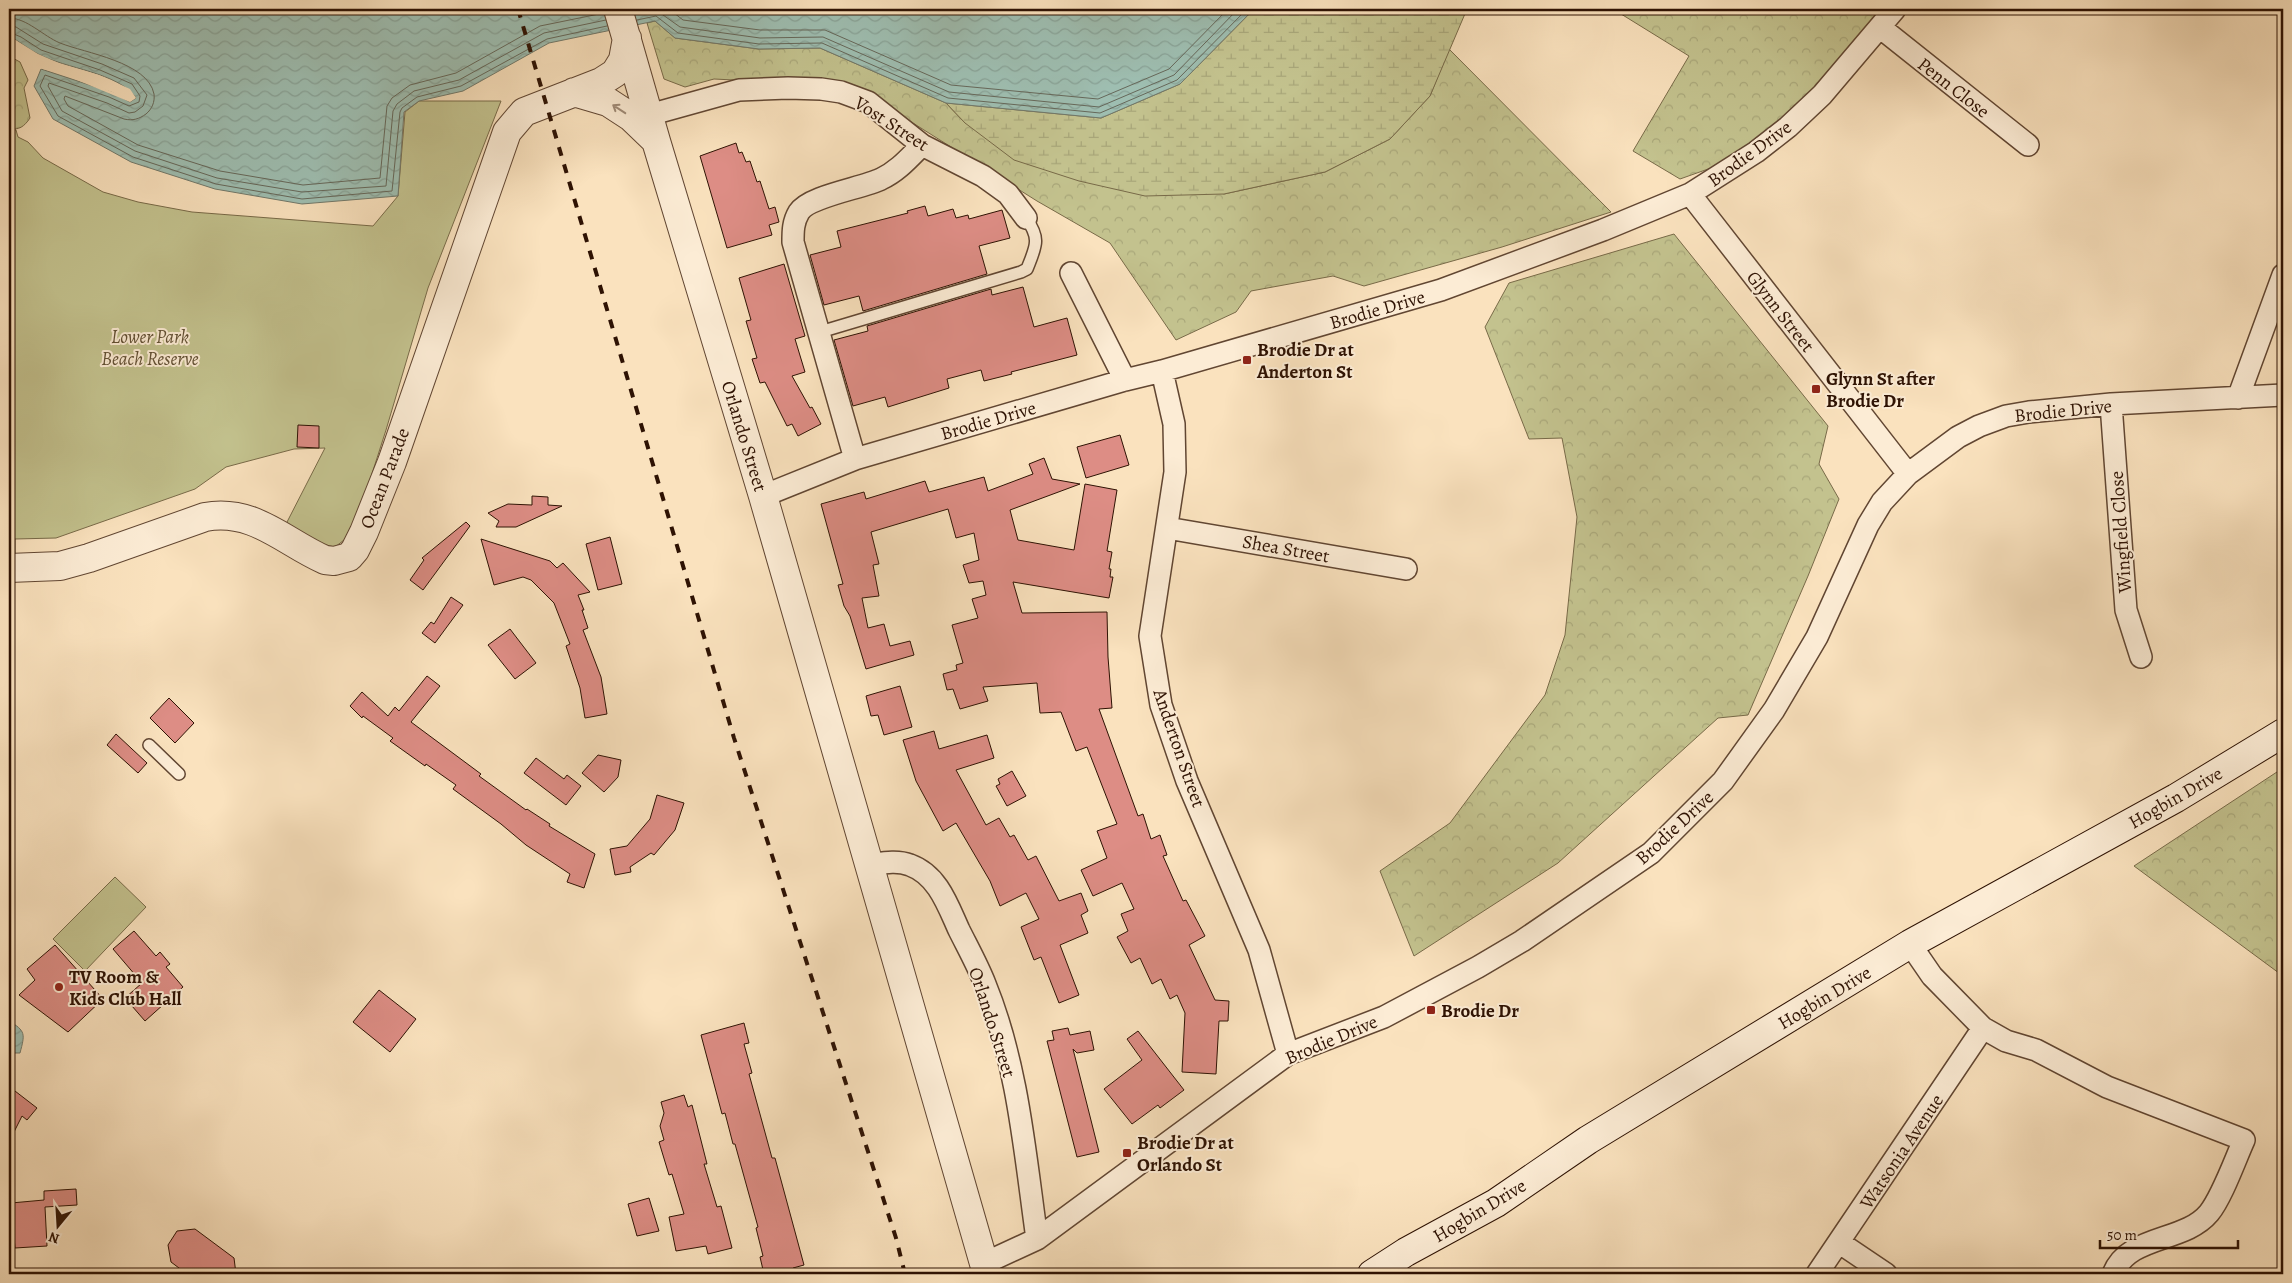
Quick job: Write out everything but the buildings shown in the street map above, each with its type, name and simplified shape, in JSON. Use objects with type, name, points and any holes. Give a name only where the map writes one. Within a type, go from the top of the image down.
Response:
[{"type":"street","name":"Orlando Street","points":[[618,9],[763,496],[985,1269]]},
{"type":"street","name":"Brodie Drive","points":[[763,496],[855,460],[1125,380],[1441,290],[1620,224],[1690,194],[1756,152],[1788,127],[1822,95],[1881,28],[1895,9]]},
{"type":"street","name":"Penn Close","points":[[1881,28],[2028,145]]},
{"type":"street","name":"Ocean Parade","points":[[9,568],[42,568],[67,564],[205,517],[221,514],[238,516],[255,522],[325,560],[334,561],[349,557],[355,550],[364,532],[392,462],[507,132],[524,112],[602,82],[615,73],[623,60],[627,38]]},
{"type":"street","name":"Vost Street","points":[[653,128],[739,90],[820,89],[841,92],[868,102],[922,145],[984,176],[1008,194],[1026,218]]},
{"type":"street","points":[[574,92],[608,102],[653,128]]},
{"type":"street","points":[[855,460],[793,242],[793,226],[800,210],[820,199],[879,180],[895,172],[922,145]]},
{"type":"street","name":"Glynn Street","points":[[1690,194],[1908,474]]},
{"type":"street","points":[[1071,273],[1125,380]]},
{"type":"street","points":[[2238,398],[2283,275]]},
{"type":"street","name":"Anderton Street","points":[[1162,371],[1174,424],[1175,472],[1150,636],[1160,705],[1187,781],[1259,950],[1288,1054]]},
{"type":"street","name":"Brodie Drive","points":[[985,1269],[1037,1240],[1288,1054],[1384,1017],[1522,942],[1651,853],[1723,782],[1774,710],[1817,637],[1868,525],[1882,502],[1908,474],[1958,437],[1979,426],[2006,416],[2029,412],[2111,404],[2283,395]]},
{"type":"street","name":"Wingfield Close","points":[[2111,404],[2126,610],[2141,656]]},
{"type":"street","name":"Shea Street","points":[[1167,528],[1406,569]]},
{"type":"street","name":"Hogbin Drive","points":[[1372,1274],[1406,1252],[1496,1203],[1588,1140],[1910,944],[2176,798],[2283,732]]},
{"type":"street","name":"Orlando Street","points":[[869,865],[893,862],[910,865],[927,875],[941,891],[986,985],[1006,1051],[1021,1119],[1037,1240]]},
{"type":"street","points":[[1910,944],[1932,976],[1983,1028],[2006,1041],[2036,1050],[2107,1087],[2244,1140],[2209,1213],[2198,1222],[2183,1230],[2165,1236],[2129,1254],[2113,1274]]},
{"type":"street","name":"Watsonia Avenue","points":[[1817,1274],[1840,1243],[1983,1028]]},
{"type":"street","points":[[1840,1243],[1886,1274]]},
{"type":"lane","points":[[820,332],[1021,272],[1027,268],[1036,240],[1035,231],[1026,218]]},
{"type":"lane","points":[[149,745],[179,774]]},
{"type":"green space","points":[[1254,9],[1467,9],[1430,96],[1390,139],[1325,172],[1224,194],[1145,196],[1079,181],[1014,160],[965,123],[946,103],[1101,118],[1180,84]]},
{"type":"green space","points":[[1613,9],[1895,9],[1756,152],[1680,179],[1633,151],[1689,56]]},
{"type":"green space","points":[[655,21],[675,38],[759,49],[820,48],[946,103],[965,123],[1224,194],[1325,172],[1390,139],[1430,96],[1449,49],[1611,212],[1502,247],[1364,286],[1333,276],[1251,291],[1236,312],[1176,340],[1110,243],[1037,201],[854,86],[714,79],[685,87],[664,79],[647,23]]},
{"type":"green space","points":[[9,56],[20,62],[28,80],[24,88],[30,118],[23,126],[16,129],[9,129]]},
{"type":"green space","name":"Lower Park Beach Reserve","points":[[419,101],[501,101],[428,288],[353,533],[335,547],[321,544],[286,524],[325,448],[294,449],[226,467],[195,489],[56,538],[15,539],[15,557],[9,557],[9,129],[16,130],[18,137],[28,142],[43,158],[103,192],[138,202],[192,212],[373,226],[398,196],[405,112]]},
{"type":"green space","points":[[1674,234],[1828,426],[1819,464],[1839,499],[1748,715],[1718,718],[1558,863],[1414,956],[1380,871],[1450,823],[1545,695],[1565,635],[1577,517],[1562,438],[1529,439],[1485,327],[1509,283]]},
{"type":"green space","points":[[2283,768],[2283,976],[2134,866]]},
{"type":"green space","points":[[115,877],[146,907],[85,971],[53,939]]},
{"type":"water","points":[[9,9],[1254,9],[1180,84],[1101,118],[946,103],[820,48],[759,49],[675,38],[655,21],[549,43],[463,91],[419,101],[404,112],[398,196],[302,204],[215,189],[131,162],[53,119],[34,86],[41,69],[111,92],[130,102],[136,98],[128,89],[117,82],[50,59],[34,52],[9,36]]},
{"type":"water","points":[[9,1021],[19,1028],[23,1034],[20,1053],[9,1053]]},
{"type":"pier","points":[[9,36],[38,54],[61,64],[99,75],[130,89],[136,98],[130,102],[65,75],[39,68],[42,66],[66,73],[130,99],[133,97],[128,91],[98,77],[61,66],[37,56],[9,39]]},
{"type":"railway","points":[[518,9],[734,738],[896,1238],[905,1274]]},
{"type":"place","name":"Brodie Dr at Anderton St","points":[[1247,360]]},
{"type":"place","name":"Glynn St after Brodie Dr","points":[[1816,389]]},
{"type":"place","name":"TV Room & Kids Club Hall","points":[[59,987]]},
{"type":"place","name":"Brodie Dr","points":[[1431,1010]]},
{"type":"place","name":"Brodie Dr at Orlando St","points":[[1127,1153]]}]
